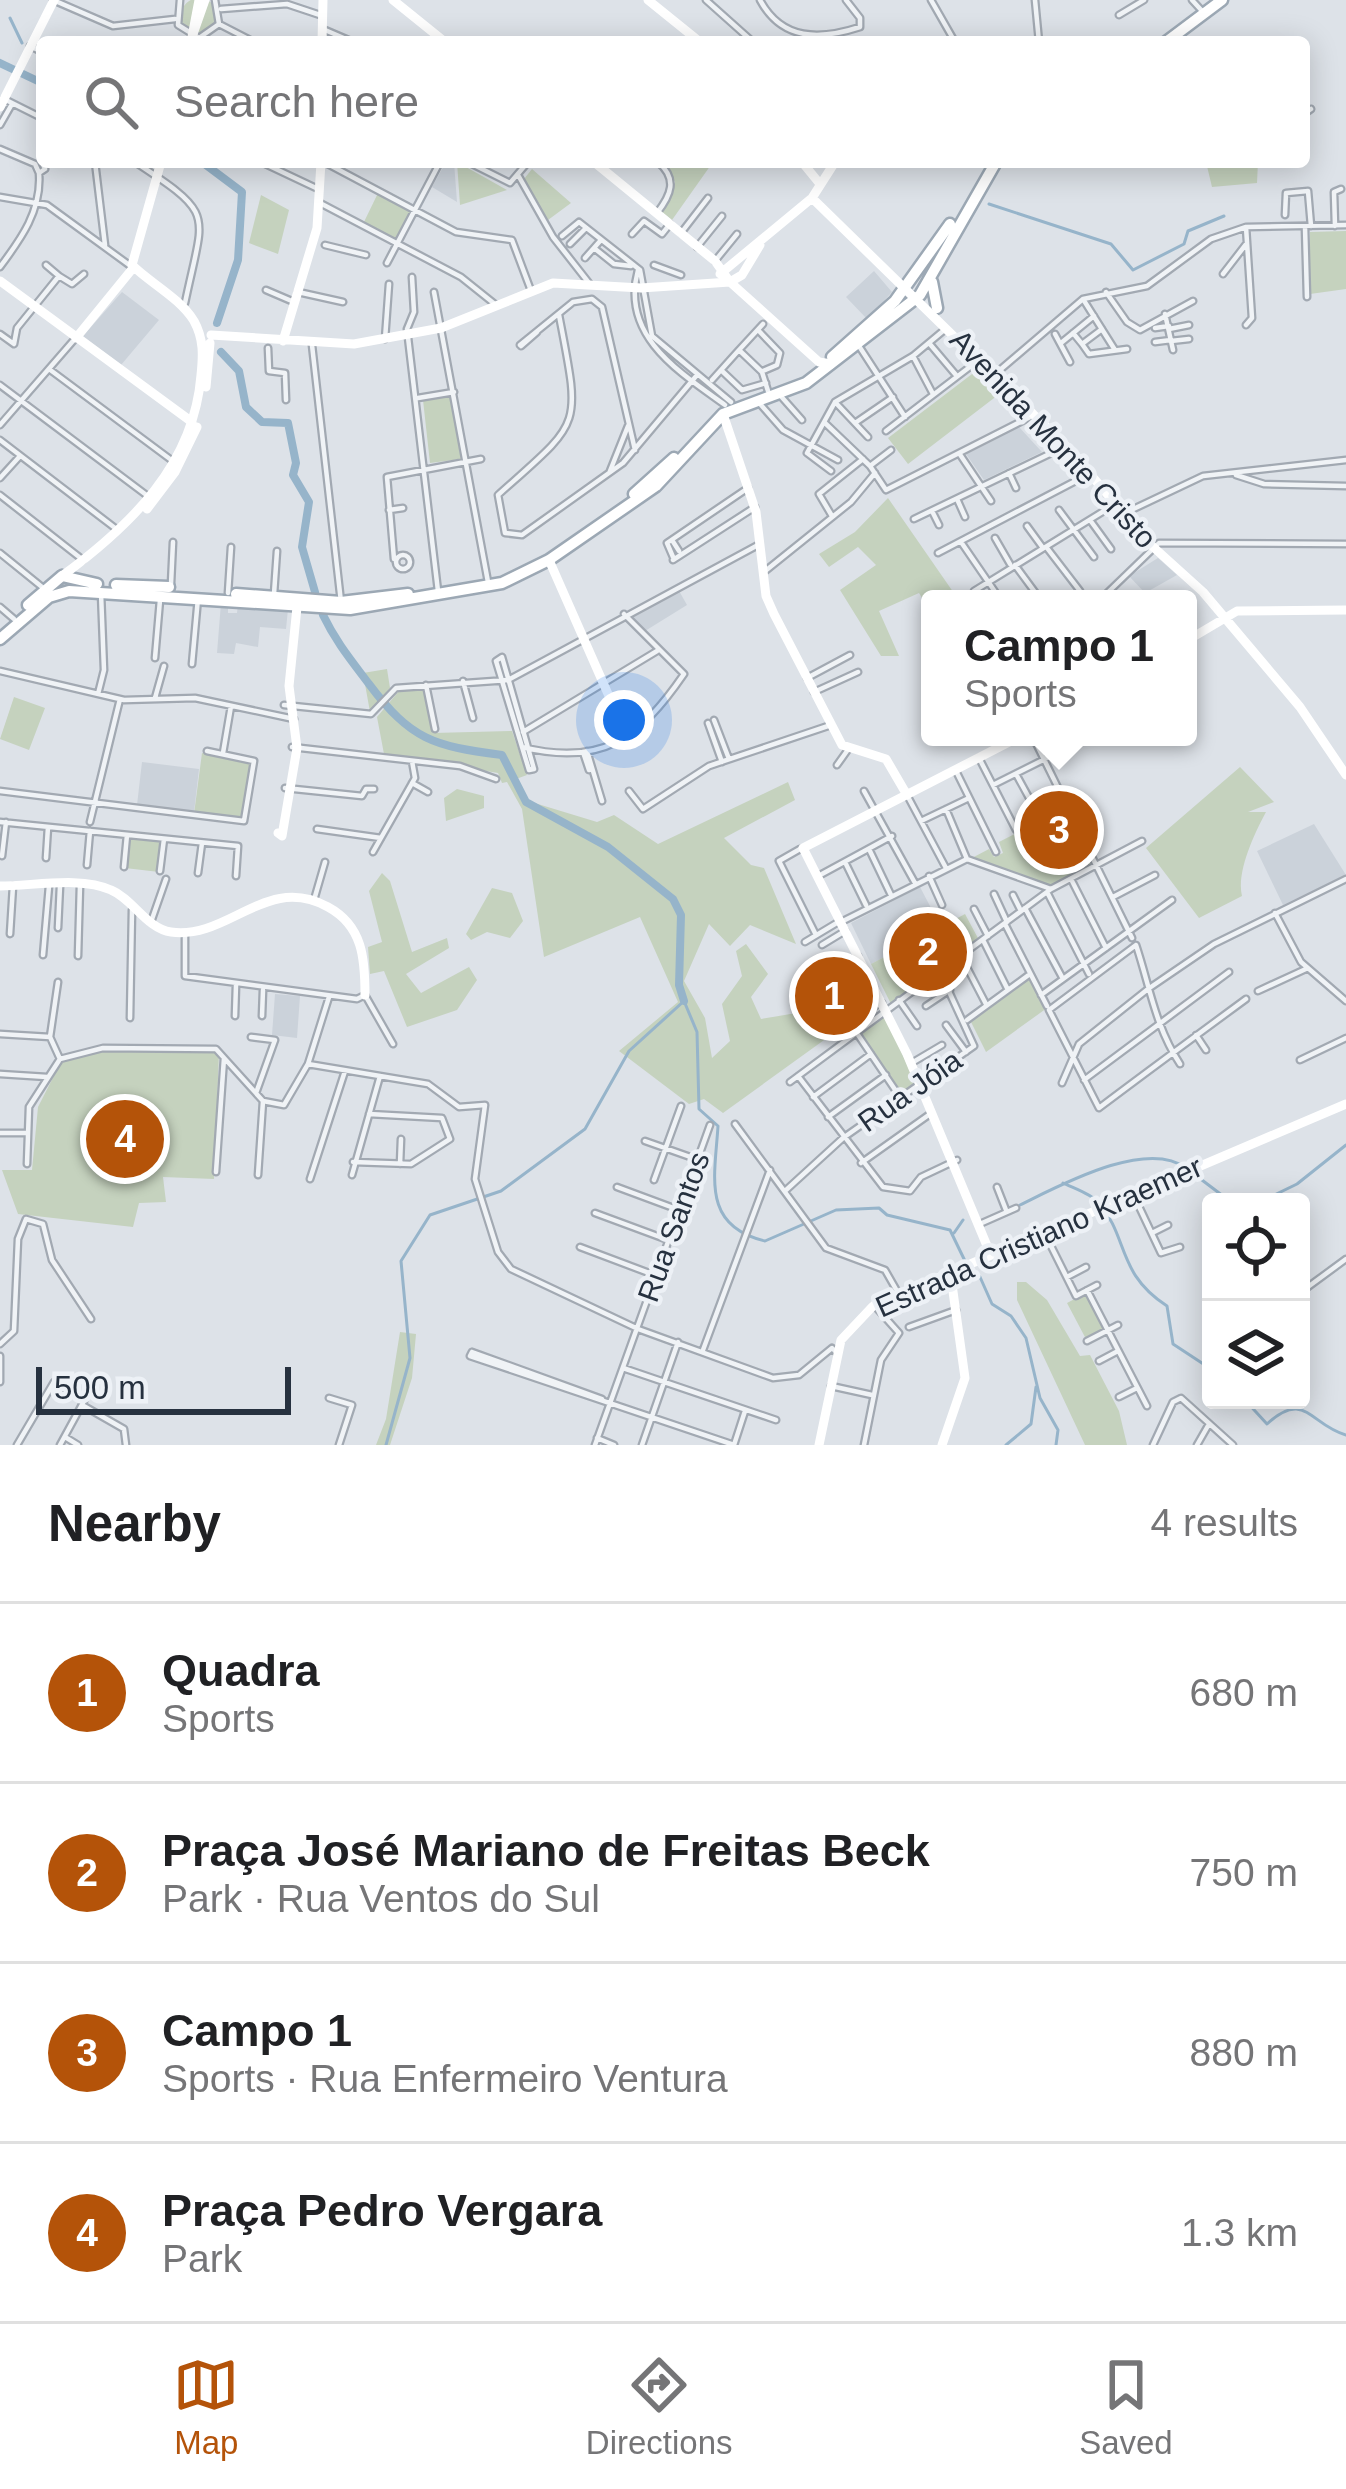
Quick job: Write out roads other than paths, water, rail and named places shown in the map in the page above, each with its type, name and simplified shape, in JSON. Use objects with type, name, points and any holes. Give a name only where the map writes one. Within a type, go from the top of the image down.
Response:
[{"type":"main road","points":[[5,103],[53,0]]},
{"type":"main road","points":[[322,36],[323,0]]},
{"type":"main road","points":[[393,0],[438,36]]},
{"type":"main road","points":[[648,0],[693,36]]},
{"type":"main road","points":[[1175,36],[1222,0]]},
{"type":"main road","points":[[1187,36],[1232,0]]},
{"type":"main road","points":[[198,35],[205,1]]},
{"type":"main road","points":[[75,339],[134,264],[160,168]]},
{"type":"main road","points":[[284,341],[320,244],[323,168]]},
{"type":"main road","points":[[601,168],[830,363]]},
{"type":"main road","points":[[806,168],[817,185]]},
{"type":"main road","points":[[208,339],[312,343],[385,339],[441,328],[499,309],[553,283],[666,285],[722,272],[783,224],[830,168]]},
{"type":"main road","points":[[830,363],[906,286],[989,168]]},
{"type":"main road","points":[[62,576],[60,587],[166,591],[350,609],[467,593],[548,557],[636,497],[726,407],[830,363],[858,345],[918,296],[990,168]]},
{"type":"main road","points":[[783,224],[817,185]]},
{"type":"main road","name":"Avenida Monte Cristo","points":[[817,185],[906,286]]},
{"type":"main road","name":"Avenida Monte Cristo","points":[[817,185],[828,219],[918,296],[1091,472],[1123,515],[1196,590]]},
{"type":"main road","points":[[783,224],[811,212],[828,219]]},
{"type":"main road","points":[[0,635],[72,585],[80,570],[135,524],[175,472],[199,419],[208,339],[185,303],[134,264]]},
{"type":"main road","points":[[134,264],[183,308],[208,339]]},
{"type":"main road","points":[[932,277],[937,308]]},
{"type":"main road","points":[[0,283],[191,425]]},
{"type":"main road","name":"Avenida Monte Cristo","points":[[918,296],[937,308],[946,325]]},
{"type":"main road","points":[[0,635],[62,576],[119,531],[150,497],[191,425],[208,339]]},
{"type":"main road","points":[[726,407],[754,506],[766,596],[847,750],[886,759],[907,795]]},
{"type":"main road","points":[[72,585],[101,591],[273,597],[292,604],[438,591],[488,582],[548,557],[636,497]]},
{"type":"main road","points":[[548,557],[627,737]]},
{"type":"main road","name":"Avenida Monte Cristo","points":[[1197,591],[1300,707],[1346,775]]},
{"type":"main road","points":[[283,812],[295,747],[289,712],[292,604]]},
{"type":"main road","points":[[1197,634],[1244,610],[1346,610]]},
{"type":"main road","points":[[806,847],[1002,746]]},
{"type":"main road","points":[[806,847],[830,896]]},
{"type":"main road","points":[[806,847],[922,1083],[992,1252]]},
{"type":"main road","points":[[6,886],[111,890],[163,931],[185,933],[277,896],[314,900],[343,916],[361,944],[364,995]]},
{"type":"main road","points":[[885,1007],[915,1061],[932,1113],[992,1252]]},
{"type":"main road","name":"Estrada Cristiano Kraemer","points":[[836,1347],[874,1305],[897,1292],[1346,1104]]},
{"type":"main road","points":[[942,1445],[964,1378],[950,1270]]},
{"type":"main road","points":[[819,1445],[836,1347]]},
{"type":"street","points":[[53,0],[113,26],[176,20],[198,35],[219,24]]},
{"type":"street","points":[[170,0],[179,2],[176,20]]},
{"type":"street","points":[[706,0],[746,36]]},
{"type":"street","points":[[760,0],[791,32],[808,36]]},
{"type":"street","points":[[831,36],[860,27],[860,18],[845,0]]},
{"type":"street","points":[[931,0],[952,36]]},
{"type":"street","points":[[1035,0],[1038,36]]},
{"type":"street","points":[[1120,15],[1144,0]]},
{"type":"street","points":[[1192,0],[1206,16]]},
{"type":"street","points":[[205,1],[220,9],[255,2],[287,4],[322,16]]},
{"type":"street","points":[[219,24],[220,9]]},
{"type":"street","points":[[219,24],[242,36]]},
{"type":"street","points":[[322,29],[338,36]]},
{"type":"street","points":[[30,46],[36,49]]},
{"type":"street","points":[[0,125],[5,103],[36,116]]},
{"type":"street","points":[[0,149],[36,162]]},
{"type":"street","points":[[40,168],[40,189],[47,205]]},
{"type":"street","points":[[95,168],[106,249]]},
{"type":"street","points":[[145,168],[188,196],[200,215],[185,303]]},
{"type":"street","points":[[275,168],[321,190]]},
{"type":"street","points":[[334,168],[456,232],[513,241],[531,290]]},
{"type":"street","points":[[387,263],[437,168]]},
{"type":"street","points":[[480,168],[510,183],[523,168]]},
{"type":"street","points":[[657,213],[672,187],[665,168]]},
{"type":"street","points":[[518,175],[553,237],[589,283]]},
{"type":"street","points":[[0,267],[24,236],[40,189]]},
{"type":"street","points":[[1335,226],[1334,192],[1341,189]]},
{"type":"street","points":[[1285,215],[1286,193],[1308,191],[1307,297]]},
{"type":"street","points":[[0,196],[47,205],[134,264]]},
{"type":"street","points":[[681,233],[708,198]]},
{"type":"street","points":[[320,203],[475,286],[499,309]]},
{"type":"street","points":[[698,247],[722,216]]},
{"type":"street","points":[[632,234],[644,221],[662,234],[670,224]]},
{"type":"street","points":[[562,236],[578,222],[637,268],[652,336],[726,407]]},
{"type":"street","points":[[994,375],[1083,299],[1148,286],[1211,239],[1246,227],[1346,225]]},
{"type":"street","points":[[1246,227],[1252,318],[1246,325]]},
{"type":"street","points":[[570,244],[586,228]]},
{"type":"street","points":[[722,272],[737,234]]},
{"type":"street","points":[[585,258],[601,240]]},
{"type":"street","points":[[1223,274],[1247,243]]},
{"type":"street","points":[[320,244],[365,256]]},
{"type":"street","points":[[594,248],[614,264],[637,268]]},
{"type":"street","points":[[46,266],[69,284],[83,274]]},
{"type":"street","points":[[654,266],[666,285],[681,275]]},
{"type":"street","points":[[17,328],[59,276]]},
{"type":"street","points":[[412,278],[408,335],[438,591]]},
{"type":"street","points":[[385,339],[389,284]]},
{"type":"street","points":[[266,290],[344,302]]},
{"type":"street","points":[[434,292],[488,582]]},
{"type":"street","points":[[1106,292],[1132,328],[1144,329],[1191,302]]},
{"type":"street","points":[[537,332],[582,298],[592,299],[608,314],[635,450]]},
{"type":"street","points":[[1083,299],[1115,350]]},
{"type":"street","points":[[1165,314],[1172,350]]},
{"type":"street","points":[[559,315],[573,409],[548,455],[498,495],[502,528],[522,535],[608,475],[695,378]]},
{"type":"street","points":[[1060,343],[1094,316]]},
{"type":"street","points":[[809,450],[835,402],[877,373],[914,356],[946,325]]},
{"type":"street","points":[[1155,328],[1189,325]]},
{"type":"street","points":[[712,380],[760,327],[780,353],[777,365],[762,371]]},
{"type":"street","points":[[1082,344],[1102,329]]},
{"type":"street","points":[[1073,333],[1089,354],[1127,349]]},
{"type":"street","points":[[1055,334],[1070,362]]},
{"type":"street","points":[[0,425],[75,339]]},
{"type":"street","points":[[1155,342],[1189,339]]},
{"type":"street","points":[[266,342],[269,371],[285,373],[286,400]]},
{"type":"street","points":[[312,343],[341,602]]},
{"type":"street","points":[[929,343],[957,377]]},
{"type":"street","points":[[858,345],[905,417]]},
{"type":"street","points":[[739,350],[762,371],[783,430],[831,471]]},
{"type":"street","points":[[914,356],[934,395]]},
{"type":"street","points":[[886,431],[970,366]]},
{"type":"street","points":[[49,369],[174,462]]},
{"type":"street","points":[[721,370],[742,390],[767,391],[802,420]]},
{"type":"street","points":[[0,385],[150,497]]},
{"type":"street","points":[[418,398],[454,392]]},
{"type":"street","points":[[855,423],[893,397]]},
{"type":"street","points":[[835,402],[868,437]]},
{"type":"street","points":[[825,423],[870,466],[886,490],[1034,415]]},
{"type":"street","points":[[608,475],[630,420]]},
{"type":"street","points":[[0,440],[119,531]]},
{"type":"street","points":[[914,519],[1066,446]]},
{"type":"street","points":[[809,450],[838,460]]},
{"type":"street","points":[[870,466],[891,450]]},
{"type":"street","points":[[959,453],[991,501]]},
{"type":"street","points":[[0,478],[20,456]]},
{"type":"street","points":[[401,545],[398,559],[387,477],[481,459]]},
{"type":"street","points":[[832,516],[819,494],[863,459]]},
{"type":"street","points":[[1123,515],[1190,480],[1346,460]]},
{"type":"street","points":[[1256,471],[1256,481]]},
{"type":"street","points":[[938,553],[1091,472]]},
{"type":"street","points":[[764,572],[875,473]]},
{"type":"street","points":[[1009,473],[1016,488]]},
{"type":"street","points":[[1231,474],[1256,481],[1346,485]]},
{"type":"street","points":[[748,488],[666,545],[675,556],[754,506]]},
{"type":"street","points":[[0,495],[83,560]]},
{"type":"street","points":[[957,500],[965,517]]},
{"type":"street","points":[[975,590],[1115,504]]},
{"type":"street","points":[[389,510],[403,508]]},
{"type":"street","points":[[1059,510],[1094,557]]},
{"type":"street","points":[[932,511],[939,526]]},
{"type":"street","points":[[1090,520],[1111,549]]},
{"type":"street","points":[[1027,526],[1079,590]]},
{"type":"street","points":[[995,538],[1033,590]]},
{"type":"street","points":[[155,658],[173,542]]},
{"type":"street","points":[[961,542],[994,590]]},
{"type":"street","points":[[1109,590],[1150,545],[1346,544]]},
{"type":"street","points":[[0,671],[120,699],[196,698],[289,712],[371,714],[394,689],[505,680],[760,545]]},
{"type":"street","points":[[192,664],[231,548]]},
{"type":"street","points":[[273,597],[277,551]]},
{"type":"street","points":[[0,553],[46,590]]},
{"type":"street","points":[[98,694],[104,670],[101,591]]},
{"type":"street","points":[[0,608],[14,619]]},
{"type":"street","points":[[525,747],[563,757],[638,734],[684,674],[624,614]]},
{"type":"street","points":[[523,732],[659,650]]},
{"type":"street","points":[[807,678],[850,656]]},
{"type":"street","points":[[155,698],[164,666]]},
{"type":"street","points":[[814,692],[858,672]]},
{"type":"street","points":[[505,680],[525,747]]},
{"type":"street","points":[[505,680],[525,747]]},
{"type":"street","points":[[463,681],[473,718]]},
{"type":"street","points":[[426,685],[435,729]]},
{"type":"street","points":[[90,822],[120,699]]},
{"type":"street","points":[[223,754],[231,706]]},
{"type":"street","points":[[711,722],[725,760]]},
{"type":"street","points":[[629,790],[643,809],[725,760],[831,725]]},
{"type":"street","points":[[1038,746],[1132,938]]},
{"type":"street","points":[[295,747],[460,766],[496,779]]},
{"type":"street","points":[[993,785],[1065,749]]},
{"type":"street","points":[[837,765],[847,750]]},
{"type":"street","points":[[0,791],[243,822],[254,762],[207,751]]},
{"type":"street","points":[[585,751],[589,770]]},
{"type":"street","points":[[585,751],[602,801]]},
{"type":"street","points":[[979,758],[1016,830],[1066,805]]},
{"type":"street","points":[[373,852],[412,783],[412,761]]},
{"type":"street","points":[[955,770],[996,852]]},
{"type":"street","points":[[1016,773],[1040,818]]},
{"type":"street","points":[[412,783],[428,792]]},
{"type":"street","points":[[288,789],[362,796],[366,789],[374,789]]},
{"type":"street","points":[[863,791],[915,883]]},
{"type":"street","points":[[907,795],[946,868]]},
{"type":"street","points":[[921,821],[969,798]]},
{"type":"street","points":[[946,809],[967,859]]},
{"type":"street","points":[[2,856],[3,822],[239,846],[236,876]]},
{"type":"street","points":[[46,858],[48,827]]},
{"type":"street","points":[[317,829],[381,838]]},
{"type":"street","points":[[87,865],[90,831]]},
{"type":"street","points":[[124,867],[127,835]]},
{"type":"street","points":[[822,874],[892,836]]},
{"type":"street","points":[[160,871],[164,839]]},
{"type":"street","points":[[854,1014],[899,1000],[1049,890],[1142,842]]},
{"type":"street","points":[[198,873],[202,843]]},
{"type":"street","points":[[806,847],[778,860],[816,935]]},
{"type":"street","points":[[869,849],[891,896]]},
{"type":"street","points":[[822,945],[867,907],[967,859],[1049,890],[1089,974]]},
{"type":"street","points":[[314,900],[325,862]]},
{"type":"street","points":[[844,862],[867,907]]},
{"type":"street","points":[[1113,897],[1155,875]]},
{"type":"street","points":[[929,876],[942,904]]},
{"type":"street","points":[[151,922],[166,879]]},
{"type":"street","points":[[1071,879],[1106,948]]},
{"type":"street","points":[[1062,1083],[1072,1056],[1090,1033],[1148,989],[1214,944],[1346,879]]},
{"type":"street","points":[[6,886],[10,934]]},
{"type":"street","points":[[54,886],[58,928]]},
{"type":"street","points":[[44,955],[54,886]]},
{"type":"street","points":[[78,956],[80,886]]},
{"type":"street","points":[[994,895],[1047,1006]]},
{"type":"street","points":[[1013,896],[1063,980]]},
{"type":"street","points":[[1042,995],[1172,900]]},
{"type":"street","points":[[130,1018],[132,905]]},
{"type":"street","points":[[974,909],[1008,990]]},
{"type":"street","points":[[1275,913],[1309,968],[1346,1001]]},
{"type":"street","points":[[805,942],[843,924]]},
{"type":"street","points":[[185,933],[185,976],[263,990],[329,997],[364,995],[393,1044]]},
{"type":"street","points":[[1180,1064],[1172,1053],[1157,1024],[1136,945],[1049,1010],[1099,1108],[1172,1053],[1196,1035],[1246,999]]},
{"type":"street","points":[[822,974],[856,950]]},
{"type":"street","points":[[961,956],[986,1006]]},
{"type":"street","points":[[1258,991],[1309,968]]},
{"type":"street","points":[[940,972],[965,1021],[1030,974]]},
{"type":"street","points":[[1084,1080],[1228,972]]},
{"type":"street","points":[[58,982],[57,1020],[50,1037],[60,1059]]},
{"type":"street","points":[[842,992],[873,982]]},
{"type":"street","points":[[235,1016],[236,985]]},
{"type":"street","points":[[262,1016],[263,990]]},
{"type":"street","points":[[926,1006],[950,990]]},
{"type":"street","points":[[27,1164],[29,1107],[60,1059],[103,1048],[216,1049],[262,1101],[277,1106],[291,1101],[329,997]]},
{"type":"street","points":[[899,1000],[917,1026]]},
{"type":"street","points":[[790,1082],[885,1007]]},
{"type":"street","name":"Rua Jóia","points":[[785,1191],[843,1138],[976,1043],[965,1021]]},
{"type":"street","points":[[946,1025],[966,1052]]},
{"type":"street","points":[[856,1032],[901,1098]]},
{"type":"street","points":[[0,1034],[50,1037]]},
{"type":"street","points":[[1196,1035],[1206,1050]]},
{"type":"street","points":[[251,1037],[275,1040],[256,1093]]},
{"type":"street","points":[[1300,1060],[1346,1038]]},
{"type":"street","points":[[915,1061],[943,1045]]},
{"type":"street","points":[[813,1096],[871,1054]]},
{"type":"street","points":[[216,1172],[224,1057]]},
{"type":"street","points":[[308,1064],[428,1084],[459,1107],[479,1103],[487,1108],[476,1176],[485,1219],[511,1269],[638,1329],[746,1369],[788,1378],[836,1347]]},
{"type":"street","points":[[310,1178],[345,1070]]},
{"type":"street","points":[[1,1076],[47,1076]]},
{"type":"street","points":[[352,1174],[380,1076]]},
{"type":"street","points":[[798,1076],[878,1184],[905,1192],[954,1161]]},
{"type":"street","points":[[828,1117],[886,1076]]},
{"type":"street","points":[[258,1175],[262,1101]]},
{"type":"street","points":[[654,1180],[681,1106]]},
{"type":"street","points":[[861,1163],[932,1113]]},
{"type":"street","points":[[353,1162],[412,1164],[451,1138],[442,1118],[369,1114]]},
{"type":"street","points":[[735,1124],[826,1248],[884,1270],[897,1292]]},
{"type":"street","name":"Rua Santos","points":[[596,1442],[606,1400],[638,1329],[710,1125]]},
{"type":"street","points":[[0,1132],[28,1132]]},
{"type":"street","points":[[400,1164],[401,1139]]},
{"type":"street","points":[[644,1141],[698,1160]]},
{"type":"street","points":[[703,1350],[770,1170]]},
{"type":"street","points":[[616,1187],[680,1210]]},
{"type":"street","points":[[997,1187],[1007,1212]]},
{"type":"street","points":[[1133,1194],[1162,1254],[1180,1246]]},
{"type":"street","points":[[982,1222],[1016,1208]]},
{"type":"street","points":[[595,1213],[669,1240]]},
{"type":"street","points":[[0,1344],[14,1331],[18,1239],[26,1219],[43,1224],[52,1260],[92,1319]]},
{"type":"street","points":[[1151,1234],[1168,1225]]},
{"type":"street","points":[[1043,1231],[1076,1296],[1097,1286]]},
{"type":"street","points":[[580,1247],[657,1276]]},
{"type":"street","points":[[1310,1285],[1346,1258]]},
{"type":"street","points":[[1066,1277],[1086,1267]]},
{"type":"street","points":[[1087,1290],[1147,1406]]},
{"type":"street","points":[[864,1445],[881,1360],[899,1333],[874,1305]]},
{"type":"street","points":[[909,1327],[956,1310]]},
{"type":"street","points":[[1088,1341],[1118,1325]]},
{"type":"street","points":[[642,1445],[678,1342]]},
{"type":"street","points":[[1099,1361],[1118,1351]]},
{"type":"street","points":[[524,1372],[470,1353],[734,1445],[745,1411]]},
{"type":"street","points":[[0,1356],[0,1382]]},
{"type":"street","points":[[622,1367],[776,1420]]},
{"type":"street","points":[[17,1445],[53,1383],[82,1399],[60,1445]]},
{"type":"street","points":[[831,1386],[873,1395]]},
{"type":"street","points":[[1119,1397],[1137,1388]]},
{"type":"street","points":[[329,1398],[352,1405],[338,1445]]},
{"type":"street","points":[[1153,1445],[1178,1398],[1233,1445]]},
{"type":"street","points":[[82,1405],[124,1429],[126,1445]]},
{"type":"street","points":[[1197,1445],[1210,1422]]},
{"type":"street","points":[[64,1437],[79,1445]]},
{"type":"street","points":[[22,1438],[29,1445]]},
{"type":"street","points":[[596,1442],[614,1445]]},
{"type":"waterway","points":[[10,18],[22,43]]},
{"type":"waterway","points":[[0,63],[36,80]]},
{"type":"waterway","points":[[210,168],[242,192],[238,260],[217,323]]},
{"type":"waterway","points":[[989,204],[1111,244],[1133,270],[1184,244],[1188,231],[1224,216]]},
{"type":"waterway","points":[[221,352],[239,371],[246,407],[262,422],[288,423],[296,463],[293,475],[309,502],[302,547],[315,592]]},
{"type":"waterway","points":[[323,615],[369,684],[411,729],[458,748],[502,755],[526,802],[608,847],[673,899],[681,915],[679,985],[684,1001]]},
{"type":"waterway","points":[[386,1445],[410,1358],[401,1261],[430,1215],[501,1191],[585,1129],[629,1051],[684,1001],[697,1032],[699,1109],[718,1126],[716,1197],[730,1224],[765,1241],[836,1210],[879,1208],[887,1215],[950,1230],[965,1261]]},
{"type":"waterway","points":[[1278,1193],[1346,1145]]},
{"type":"waterway","points":[[1020,1205],[1079,1177],[1126,1162],[1149,1158],[1186,1168]]},
{"type":"waterway","points":[[1194,1174],[1219,1193]]},
{"type":"waterway","points":[[1063,1183],[1098,1202],[1139,1281],[1167,1306],[1173,1344],[1202,1363]]},
{"type":"waterway","points":[[954,1233],[963,1220]]},
{"type":"waterway","points":[[968,1268],[980,1277],[992,1304],[1011,1316],[1026,1338],[1040,1398],[1058,1430],[1056,1445]]},
{"type":"waterway","points":[[1006,1445],[1031,1424],[1036,1387]]},
{"type":"waterway","points":[[1253,1409],[1267,1424],[1299,1409]]},
{"type":"waterway","points":[[1299,1409],[1346,1435]]},
{"type":"place","name":"Campo 1","points":[[1059,830]]},
{"type":"place","name":"Praça José Mariano de Freitas Beck","points":[[928,952]]},
{"type":"place","name":"Quadra","points":[[834,996]]},
{"type":"place","name":"Praça Pedro Vergara","points":[[125,1139]]}]
